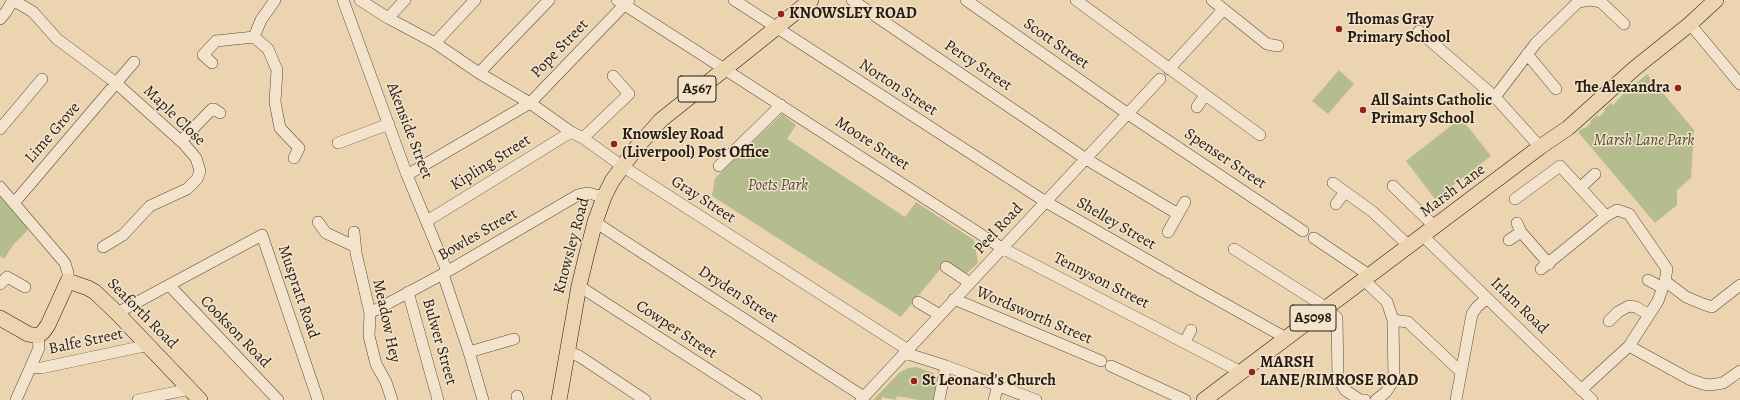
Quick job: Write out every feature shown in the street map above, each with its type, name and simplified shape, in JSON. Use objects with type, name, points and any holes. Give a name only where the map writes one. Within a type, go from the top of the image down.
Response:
[{"type":"main road","name":"Knowsley Road","points":[[559,400],[578,286],[595,222],[604,197],[622,166],[661,120],[724,68],[811,0]]},
{"type":"main road","name":"Marsh Lane","points":[[1204,400],[1366,277],[1429,232],[1540,147],[1568,128],[1635,68],[1690,24],[1716,0]]},
{"type":"main road","name":"Seaforth Road","points":[[68,281],[92,290],[149,345],[200,400]]},
{"type":"main road","points":[[0,318],[28,334],[38,336],[48,325],[68,281]]},
{"type":"street","points":[[0,19],[13,0],[33,12],[57,39],[116,83]]},
{"type":"street","points":[[254,38],[261,20],[275,0]]},
{"type":"street","name":"Akenside Street","points":[[343,0],[445,272],[483,400]]},
{"type":"street","name":"Gray Street","points":[[360,0],[388,18],[435,43],[479,73],[530,103],[622,166],[906,352],[1036,400]]},
{"type":"street","points":[[388,18],[405,0]]},
{"type":"street","points":[[435,43],[475,0]]},
{"type":"street","points":[[479,73],[549,0]]},
{"type":"street","name":"Norton Street","points":[[734,0],[1046,202]]},
{"type":"street","name":"Percy Street","points":[[852,0],[1086,159],[1178,214]]},
{"type":"street","name":"Scott Street","points":[[966,0],[1128,114]]},
{"type":"street","points":[[1076,0],[1260,135]]},
{"type":"street","points":[[1212,0],[1267,44],[1278,46]]},
{"type":"street","points":[[1496,97],[1536,43],[1578,2],[1586,0],[1601,2],[1624,24]]},
{"type":"street","name":"Moore Street","points":[[624,2],[1002,248]]},
{"type":"street","name":"Pope Street","points":[[408,175],[530,103],[624,2]]},
{"type":"street","points":[[1169,69],[1223,10]]},
{"type":"street","points":[[1690,24],[1740,84]]},
{"type":"street","points":[[1419,31],[1496,97],[1540,147]]},
{"type":"street","points":[[212,63],[202,55],[216,41],[254,38],[268,48],[277,70],[275,102],[280,128],[298,148],[294,158]]},
{"type":"street","points":[[1527,54],[1556,89]]},
{"type":"street","name":"Lime Grove","points":[[14,203],[134,62]]},
{"type":"street","points":[[583,138],[629,94],[613,76]]},
{"type":"street","points":[[0,129],[42,79]]},
{"type":"street","name":"Peel Road","points":[[865,398],[940,315],[1160,79]]},
{"type":"street","name":"Maple Close","points":[[103,247],[123,235],[150,206],[187,189],[197,179],[200,171],[196,158],[181,141],[116,83]]},
{"type":"street","points":[[1197,107],[1205,95]]},
{"type":"street","points":[[719,166],[781,105]]},
{"type":"street","points":[[181,141],[212,109],[220,113]]},
{"type":"street","name":"Spenser Street","points":[[1128,114],[1303,231]]},
{"type":"street","points":[[338,143],[389,124]]},
{"type":"street","name":"Kipling Street","points":[[427,221],[571,132]]},
{"type":"street","points":[[1515,199],[1560,166],[1606,216]]},
{"type":"street","points":[[1580,187],[1595,174]]},
{"type":"street","points":[[1333,184],[1373,212],[1409,246]]},
{"type":"street","name":"Irlam Road","points":[[1393,186],[1429,232],[1487,298],[1592,400]]},
{"type":"street","points":[[0,187],[65,263],[68,273],[68,281]]},
{"type":"street","points":[[1336,204],[1346,192]]},
{"type":"street","name":"Bowles Street","points":[[370,313],[445,272],[578,195],[588,193],[604,197]]},
{"type":"street","name":"Shelley Street","points":[[1046,202],[1172,275],[1286,338]]},
{"type":"street","points":[[1168,232],[1185,202]]},
{"type":"street","points":[[1509,240],[1519,228],[1545,266],[1606,216],[1617,210],[1629,214],[1667,269],[1658,301],[1629,346],[1581,390]]},
{"type":"street","points":[[318,222],[326,233],[354,246]]},
{"type":"street","name":"Dryden Street","points":[[595,222],[865,398]]},
{"type":"street","name":"Meadow Hey","points":[[354,232],[354,246],[370,313],[369,336],[376,364],[386,382],[392,400]]},
{"type":"street","name":"Muspratt Road","points":[[117,313],[262,235],[318,400]]},
{"type":"street","points":[[1314,238],[1366,277],[1387,302],[1393,320],[1394,380],[1386,392],[1376,400]]},
{"type":"street","name":"Tennyson Street","points":[[1002,248],[1213,356],[1241,372]]},
{"type":"street","points":[[1234,249],[1327,308],[1337,318],[1338,378],[1345,390],[1360,400],[1365,400]]},
{"type":"street","points":[[946,267],[970,283]]},
{"type":"street","points":[[0,284],[7,277],[25,287]]},
{"type":"street","points":[[1648,280],[1663,284],[1702,304],[1712,307],[1740,286]]},
{"type":"street","name":"Cookson Road","points":[[169,285],[278,400]]},
{"type":"street","name":"Cowper Street","points":[[578,286],[756,400]]},
{"type":"street","name":"Bulwer Street","points":[[408,292],[438,400]]},
{"type":"street","points":[[1629,306],[1631,295]]},
{"type":"street","points":[[1456,400],[1472,314],[1487,298]]},
{"type":"street","name":"Wordsworth Street","points":[[954,300],[1106,364],[1185,400]]},
{"type":"street","points":[[918,302],[940,315]]},
{"type":"street","points":[[1608,321],[1618,312],[1629,306],[1636,307],[1649,315]]},
{"type":"street","points":[[1393,320],[1408,322],[1461,372]]},
{"type":"street","points":[[1185,342],[1191,330]]},
{"type":"street","points":[[16,400],[39,348],[38,336]]},
{"type":"street","points":[[470,352],[500,338],[514,339]]},
{"type":"street","name":"Balfe Street","points":[[31,366],[41,368],[149,345]]},
{"type":"street","points":[[1629,346],[1689,379],[1703,384],[1710,385],[1723,382],[1740,371]]},
{"type":"street","points":[[568,352],[579,356],[645,400]]},
{"type":"street","points":[[939,400],[946,366]]},
{"type":"street","points":[[994,400],[998,386]]},
{"type":"street","points":[[138,400],[190,389]]},
{"type":"green space","points":[[1339,70],[1354,84],[1328,114],[1312,101]]},
{"type":"green space","name":"Marsh Lane Park","points":[[1647,74],[1694,130],[1691,178],[1677,190],[1677,205],[1655,223],[1578,132],[1591,123],[1590,121],[1597,115],[1599,117],[1605,111],[1604,109],[1611,103],[1613,105],[1625,92],[1627,94],[1636,87],[1634,85]]},
{"type":"green space","name":"Poets Park","points":[[782,114],[796,125],[787,139],[905,217],[916,202],[974,240],[978,263],[966,274],[946,262],[901,317],[712,196],[715,178]]},
{"type":"green space","points":[[1461,118],[1491,156],[1435,199],[1406,161]]},
{"type":"green space","points":[[0,193],[30,228],[14,244],[4,259],[0,256]]},
{"type":"green space","name":"St Leonard's Church","points":[[916,367],[934,373],[936,384],[933,400],[919,400],[897,396],[896,400],[882,397],[881,400],[873,400],[899,373],[908,368]]},
{"type":"place","name":"KNOWSLEY ROAD","points":[[781,14]]},
{"type":"place","name":"Thomas Gray Primary School","points":[[1339,29]]},
{"type":"place","name":"The Alexandra","points":[[1678,88]]},
{"type":"place","name":"All Saints Catholic Primary School","points":[[1363,110]]},
{"type":"place","name":"Knowsley Road (Liverpool) Post Office","points":[[614,144]]},
{"type":"place","name":"MARSH LANE/RIMROSE ROAD","points":[[1252,372]]},
{"type":"place","name":"St Leonard's Church","points":[[914,381]]}]
